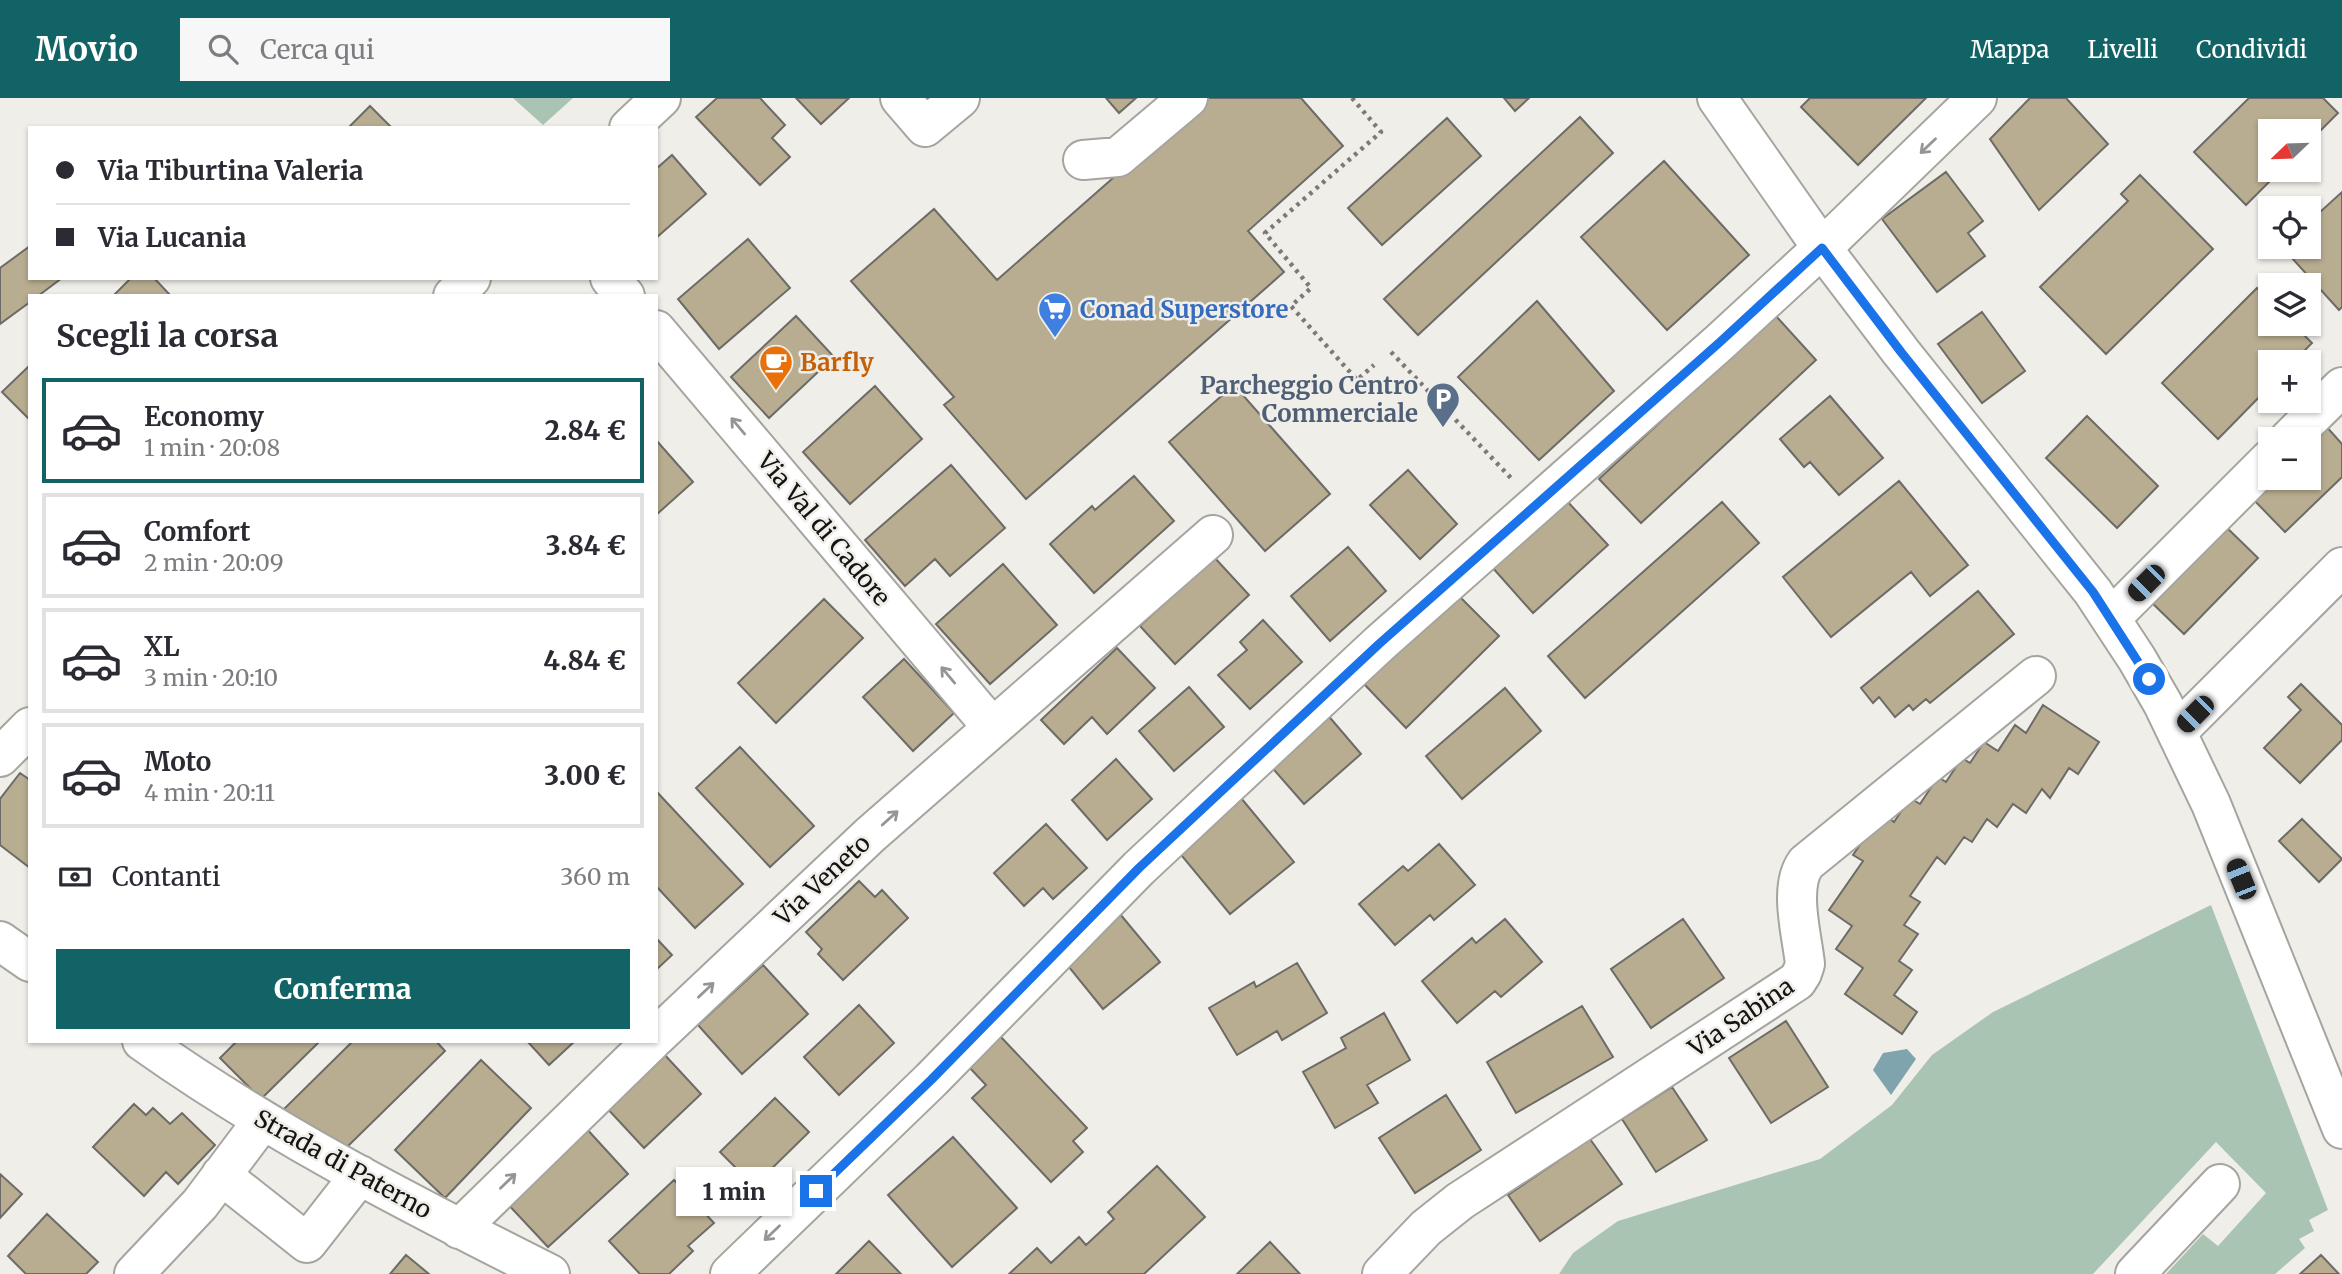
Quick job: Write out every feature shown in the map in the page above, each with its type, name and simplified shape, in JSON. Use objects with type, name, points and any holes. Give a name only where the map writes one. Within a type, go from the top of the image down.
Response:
[{"type":"street","points":[[631,126],[661,98]]},
{"type":"street","points":[[900,98],[925,127],[960,98]]},
{"type":"street","points":[[1083,160],[1118,157],[1188,98]]},
{"type":"street","points":[[1717,98],[1822,248],[1901,352],[2093,592],[2149,679],[2211,804],[2342,1129]]},
{"type":"street","points":[[730,1274],[931,1080],[1139,868],[1379,644],[1517,496],[1720,342],[1977,98]]},
{"type":"street","points":[[455,294],[469,280]]},
{"type":"street","points":[[612,280],[623,294]]},
{"type":"street","name":"Via Val di Cadore","points":[[658,332],[992,727]]},
{"type":"street","points":[[2301,427],[2342,387]]},
{"type":"street","points":[[2111,618],[2258,471]]},
{"type":"street","name":"Via Veneto","points":[[658,1035],[870,835],[1213,535]]},
{"type":"street","points":[[2177,733],[2342,567]]},
{"type":"street","name":"Via Sabina","points":[[1381,1274],[1426,1228],[1460,1201],[1797,981],[1805,964],[1797,889],[1806,863],[2036,676]]},
{"type":"street","points":[[0,757],[28,729]]},
{"type":"street","points":[[0,941],[28,961]]},
{"type":"street","name":"Strada di Paterno","points":[[145,1043],[172,1063],[308,1147],[459,1229],[550,1274]]},
{"type":"street","points":[[459,1229],[650,1043]]},
{"type":"street","points":[[134,1274],[200,1204],[263,1120]]},
{"type":"street","points":[[221,1175],[307,1242],[360,1175]]},
{"type":"street","points":[[2135,1274],[2220,1184]]},
{"type":"path","points":[[1352,98],[1381,132],[1265,233],[1311,288],[1291,306],[1357,380],[1374,365]]},
{"type":"path","points":[[1391,352],[1517,496]]},
{"type":"green space","points":[[513,98],[573,98],[543,125]]},
{"type":"green space","points":[[2211,905],[2328,1210],[2309,1220],[2314,1231],[2299,1239],[2305,1248],[2275,1274],[2166,1274],[2203,1234],[2218,1246],[2266,1193],[2216,1142],[2093,1274],[1559,1274],[1573,1253],[1618,1221],[1820,1159],[1892,1105],[1932,1055],[1993,1012]]},
{"type":"water","points":[[1907,1049],[1916,1059],[1891,1095],[1873,1070],[1883,1053]]},
{"type":"building","points":[[717,98],[760,98],[785,125],[772,138],[790,157],[760,185],[696,117]]},
{"type":"building","points":[[796,98],[849,98],[821,124]]},
{"type":"building","points":[[1106,98],[1136,98],[1119,113]]},
{"type":"building","name":"Conad Superstore","points":[[1204,98],[1301,98],[1343,146],[1248,231],[1284,272],[1026,499],[944,405],[954,397],[851,281],[934,209],[997,280]]},
{"type":"building","points":[[1504,98],[1529,98],[1515,111]]},
{"type":"building","points":[[1810,98],[1926,98],[1858,165],[1801,107]]},
{"type":"building","points":[[2030,98],[2066,98],[2108,144],[2039,210],[1990,139]]},
{"type":"building","points":[[2249,98],[2323,98],[2338,113],[2321,130],[2321,119],[2258,119],[2258,182],[2269,182],[2246,205],[2194,152]]},
{"type":"building","points":[[370,106],[390,126],[350,126]]},
{"type":"building","points":[[1580,117],[1613,153],[1418,335],[1384,299]]},
{"type":"building","points":[[1447,118],[1481,156],[1382,245],[1348,208]]},
{"type":"building","points":[[672,155],[706,194],[658,236],[658,167]]},
{"type":"building","points":[[1664,161],[1749,255],[1667,330],[1581,237]]},
{"type":"building","points":[[1946,172],[1983,221],[1968,233],[1985,256],[1937,292],[1882,219]]},
{"type":"building","points":[[2140,175],[2213,249],[2106,354],[2040,287],[2128,201],[2121,194]]},
{"type":"building","points":[[2342,192],[2342,307],[2339,310],[2321,290],[2321,273],[2306,273],[2293,259],[2321,259],[2321,211]]},
{"type":"building","points":[[748,239],[790,288],[719,349],[678,299]]},
{"type":"building","points":[[28,247],[28,280],[59,280],[41,294],[28,294],[28,303],[0,324],[0,268]]},
{"type":"building","points":[[129,280],[156,280],[169,294],[115,294]]},
{"type":"building","points":[[2257,288],[2258,336],[2305,336],[2312,343],[2305,350],[2258,350],[2258,398],[2218,439],[2162,383]]},
{"type":"building","points":[[1537,301],[1614,391],[1539,460],[1458,377]]},
{"type":"building","points":[[1982,312],[2025,371],[1982,403],[1938,344]]},
{"type":"building","points":[[1775,315],[1816,360],[1641,523],[1599,479]]},
{"type":"building","points":[[796,316],[834,357],[769,418],[731,377]]},
{"type":"building","points":[[28,367],[28,418],[2,392]]},
{"type":"building","points":[[1234,385],[1330,494],[1265,551],[1169,442]]},
{"type":"building","points":[[875,386],[922,439],[850,504],[803,452]]},
{"type":"building","points":[[1830,396],[1883,458],[1839,495],[1810,462],[1804,467],[1780,439]]},
{"type":"building","points":[[2087,416],[2158,486],[2117,528],[2046,458]]},
{"type":"building","points":[[2325,425],[2342,444],[2342,477],[2285,532],[2250,496],[2258,489],[2321,490],[2321,429]]},
{"type":"building","points":[[658,442],[693,482],[658,513]]},
{"type":"building","points":[[951,465],[1005,528],[950,576],[935,559],[905,586],[865,540]]},
{"type":"building","points":[[1408,470],[1457,524],[1420,559],[1370,505]]},
{"type":"building","points":[[1134,476],[1174,521],[1094,593],[1050,544],[1092,506],[1095,510]]},
{"type":"building","points":[[1899,481],[1968,565],[1930,596],[1911,572],[1831,637],[1783,577]]},
{"type":"building","points":[[1566,500],[1608,545],[1533,613],[1492,567]]},
{"type":"building","points":[[1722,502],[1759,543],[1585,698],[1548,656]]},
{"type":"building","points":[[2222,523],[2258,558],[2184,634],[2148,599]]},
{"type":"building","points":[[1348,547],[1386,591],[1330,641],[1291,596]]},
{"type":"building","points":[[1214,557],[1249,595],[1175,664],[1140,626]]},
{"type":"building","points":[[1003,564],[1057,625],[990,684],[936,624]]},
{"type":"building","points":[[1978,591],[2014,634],[1930,703],[1926,699],[1913,710],[1909,705],[1895,717],[1879,697],[1873,703],[1861,688]]},
{"type":"building","points":[[1456,593],[1499,636],[1406,728],[1364,684]]},
{"type":"building","points":[[824,599],[863,638],[776,723],[738,683]]},
{"type":"building","points":[[1263,620],[1302,662],[1250,709],[1218,675],[1247,650],[1240,642]]},
{"type":"building","points":[[1117,648],[1155,688],[1107,734],[1092,717],[1064,744],[1041,720]]},
{"type":"building","points":[[904,659],[954,713],[913,751],[863,697]]},
{"type":"building","points":[[2301,684],[2342,725],[2342,740],[2300,783],[2264,748],[2301,710],[2288,697]]},
{"type":"building","points":[[1189,687],[1224,727],[1174,771],[1139,731]]},
{"type":"building","points":[[1505,688],[1541,731],[1462,799],[1426,756]]},
{"type":"building","points":[[2043,705],[2099,742],[2078,774],[2069,768],[2050,798],[2042,789],[2026,813],[2013,804],[1997,827],[1987,819],[1972,842],[1964,837],[1945,864],[1937,857],[1910,896],[1920,902],[1904,925],[1918,934],[1899,961],[1912,970],[1894,995],[1917,1012],[1902,1034],[1845,994],[1863,968],[1836,949],[1852,926],[1829,910],[1863,861],[1853,855],[1882,813],[1894,822],[1910,798],[1920,804],[1938,777],[1946,782],[1962,758],[1970,763],[1984,742],[1998,751],[2015,725],[2026,733]]},
{"type":"building","points":[[1326,713],[1361,754],[1304,804],[1268,763]]},
{"type":"building","points":[[740,747],[814,826],[770,867],[696,788]]},
{"type":"building","points":[[1116,759],[1152,799],[1107,840],[1072,800]]},
{"type":"building","points":[[20,773],[28,779],[28,866],[0,845],[0,799]]},
{"type":"building","points":[[658,793],[743,884],[695,928],[658,888]]},
{"type":"building","points":[[1241,798],[1294,862],[1230,914],[1177,850]]},
{"type":"building","points":[[2302,819],[2342,859],[2319,882],[2279,841]]},
{"type":"building","points":[[1046,824],[1087,868],[1053,899],[1043,888],[1024,906],[994,873]]},
{"type":"building","points":[[1439,844],[1475,885],[1434,920],[1430,915],[1395,945],[1359,904],[1403,866],[1408,871]]},
{"type":"building","points":[[859,881],[875,897],[882,890],[908,918],[843,980],[818,954],[822,949],[806,932]]},
{"type":"building","points":[[1120,914],[1160,962],[1103,1009],[1064,961]]},
{"type":"building","points":[[1505,919],[1542,962],[1501,997],[1495,991],[1457,1023],[1422,981],[1472,938],[1476,943]]},
{"type":"building","points":[[1683,919],[1724,978],[1651,1028],[1611,969]]},
{"type":"building","points":[[658,940],[672,955],[658,968]]},
{"type":"building","points":[[1297,963],[1327,1013],[1282,1040],[1277,1031],[1237,1055],[1209,1008],[1254,982],[1256,987]]},
{"type":"building","points":[[763,965],[808,1014],[742,1074],[698,1025]]},
{"type":"building","points":[[859,1005],[894,1043],[839,1095],[804,1057]]},
{"type":"building","points":[[1582,1006],[1613,1057],[1516,1113],[1487,1062]]},
{"type":"building","points":[[1384,1013],[1410,1060],[1367,1085],[1378,1103],[1335,1128],[1303,1072],[1346,1048],[1341,1038]]},
{"type":"building","points":[[1786,1021],[1828,1087],[1771,1123],[1729,1058]]},
{"type":"building","points":[[1000,1036],[1087,1128],[1073,1141],[1083,1152],[1051,1182],[972,1098],[986,1085],[968,1066]]},
{"type":"building","points":[[235,1043],[318,1043],[261,1099],[220,1058]]},
{"type":"building","points":[[351,1043],[438,1043],[445,1051],[346,1148],[283,1110]]},
{"type":"building","points":[[529,1043],[573,1043],[549,1065]]},
{"type":"building","points":[[663,1053],[701,1094],[644,1148],[605,1106]]},
{"type":"building","points":[[481,1060],[531,1108],[445,1198],[395,1150]]},
{"type":"building","points":[[1672,1087],[1707,1140],[1656,1172],[1622,1119]]},
{"type":"building","points":[[1446,1095],[1481,1150],[1415,1193],[1379,1138]]},
{"type":"building","points":[[775,1098],[809,1132],[754,1186],[720,1152]]},
{"type":"building","points":[[134,1104],[146,1115],[153,1108],[170,1124],[182,1113],[215,1145],[178,1184],[166,1172],[144,1196],[93,1147]]},
{"type":"building","points":[[585,1127],[628,1174],[548,1247],[505,1201]]},
{"type":"building","points":[[953,1137],[1017,1208],[952,1267],[888,1195]]},
{"type":"building","points":[[1590,1139],[1622,1184],[1540,1241],[1508,1195]]},
{"type":"building","points":[[1157,1166],[1205,1217],[1144,1274],[1009,1274],[1037,1248],[1051,1263],[1079,1237],[1086,1245],[1114,1219],[1108,1212]]},
{"type":"building","points":[[0,1174],[22,1194],[0,1218]]},
{"type":"building","points":[[674,1180],[714,1223],[688,1246],[693,1251],[669,1274],[640,1274],[609,1241]]},
{"type":"building","points":[[47,1214],[98,1262],[86,1274],[26,1274],[8,1256]]},
{"type":"building","points":[[869,1241],[901,1274],[836,1274]]},
{"type":"building","points":[[1270,1242],[1300,1274],[1237,1274]]},
{"type":"building","points":[[406,1255],[429,1274],[390,1274]]},
{"type":"building","points":[[2321,1255],[2339,1274],[2300,1274]]},
{"type":"place","name":"Conad Superstore","points":[[1055,339]]},
{"type":"place","name":"Barfly","points":[[776,392]]},
{"type":"place","name":"Parcheggio Centro Commerciale","points":[[1443,429]]},
{"type":"route","points":[[816,1191],[931,1080],[1139,868],[1379,644],[1720,342],[1822,248],[1901,352],[2093,592],[2149,679]]}]
